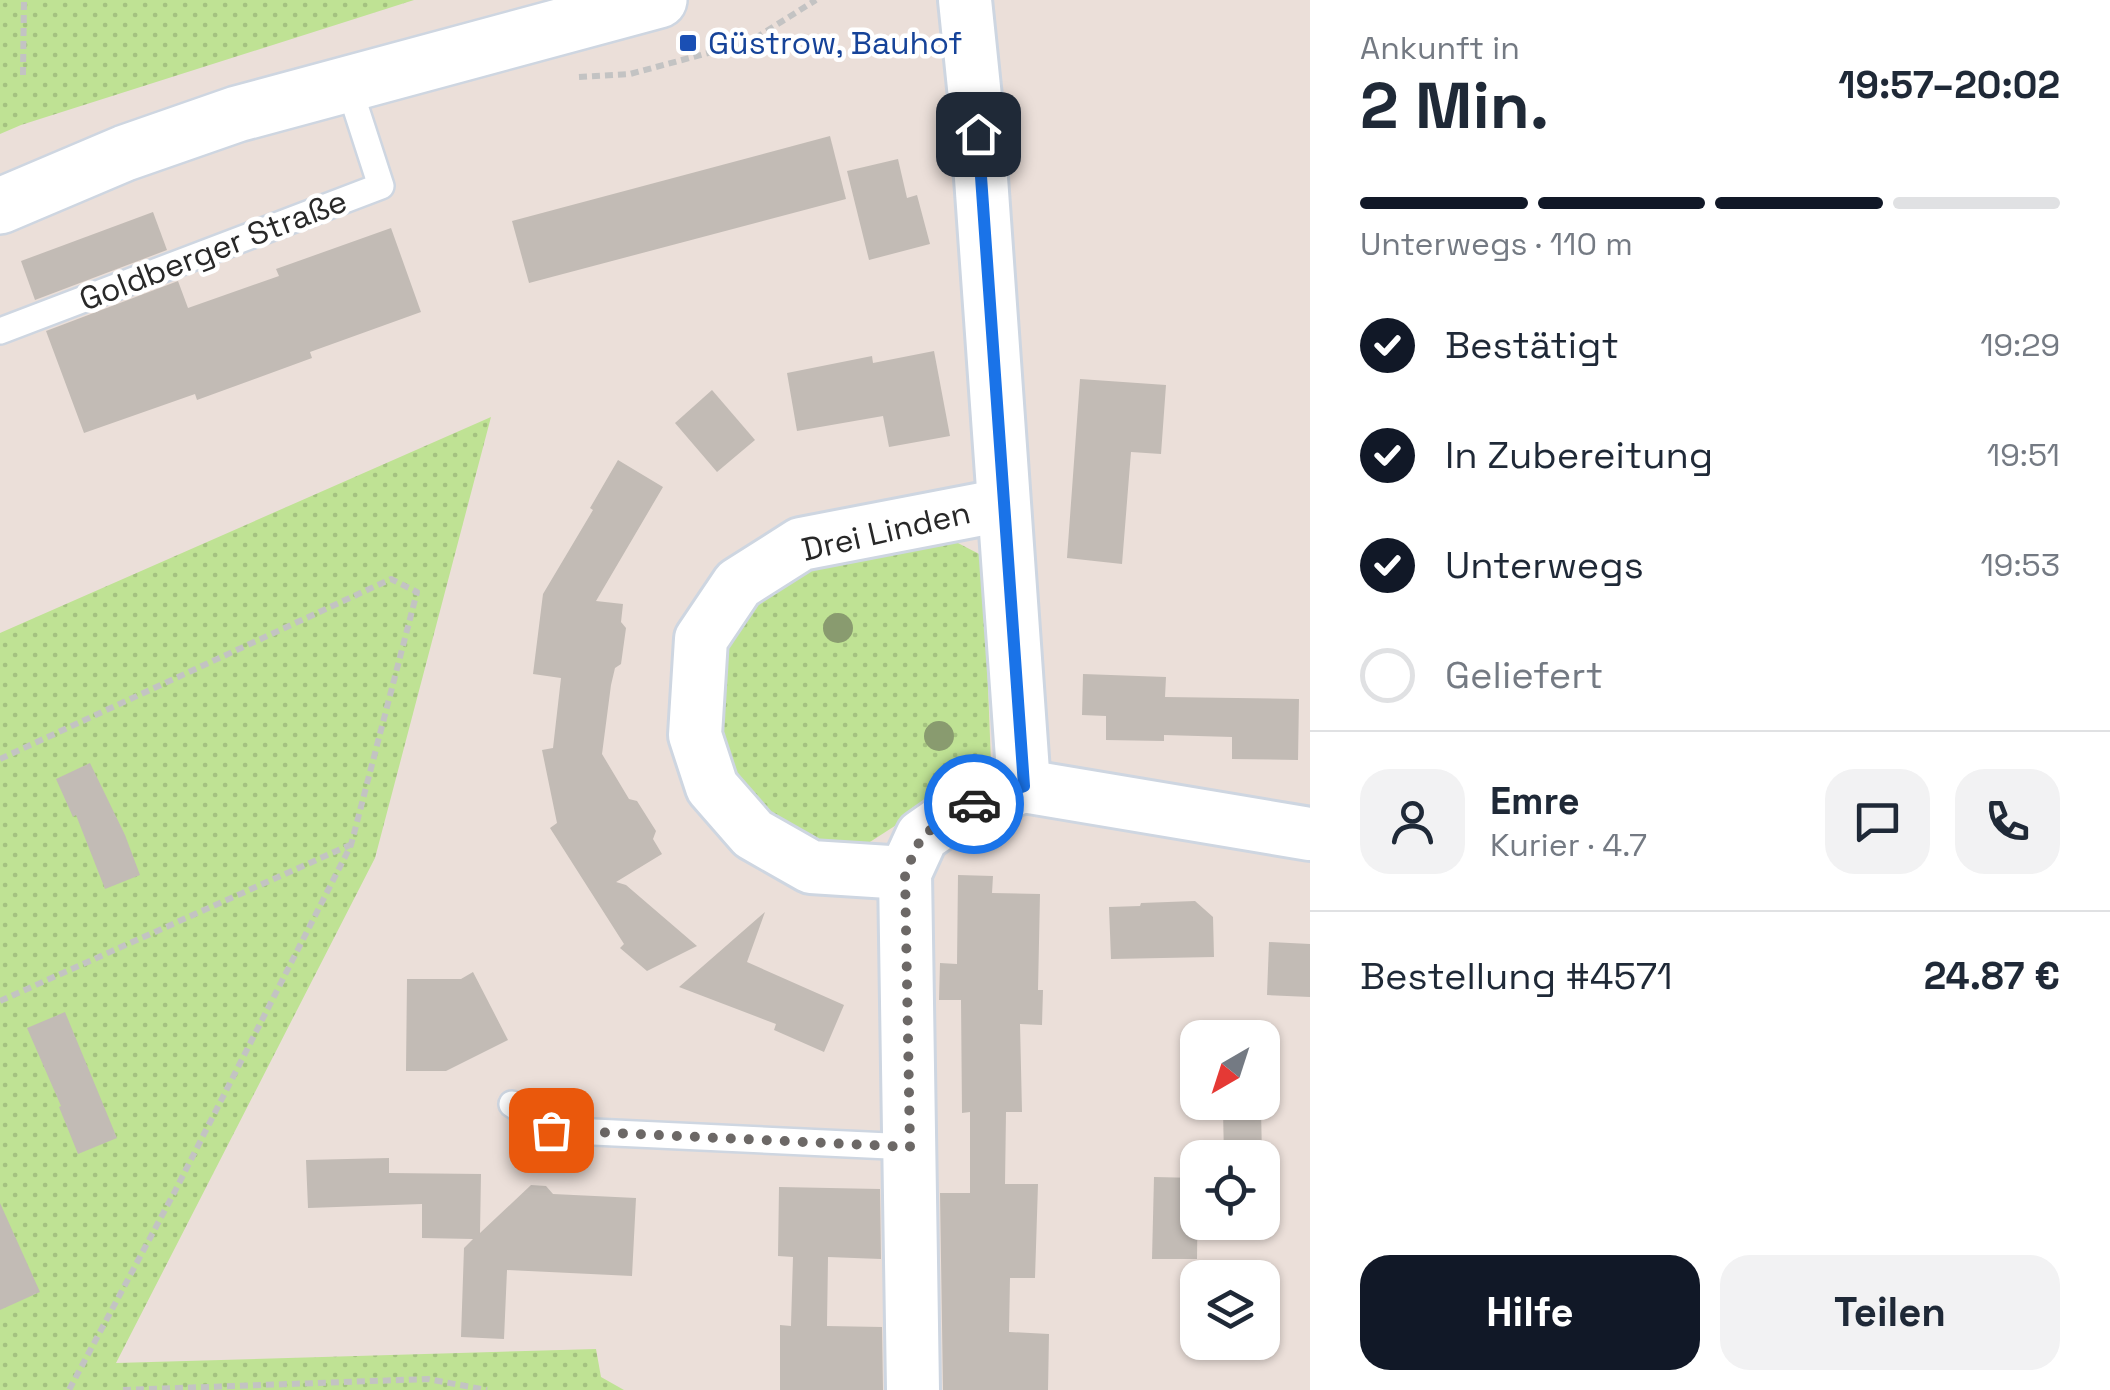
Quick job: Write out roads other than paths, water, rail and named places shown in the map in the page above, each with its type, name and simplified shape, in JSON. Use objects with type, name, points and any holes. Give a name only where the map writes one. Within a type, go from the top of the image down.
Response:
[{"type":"main road","points":[[0,206],[125,154],[237,114],[659,0]]},
{"type":"street","name":"Drei Linden","points":[[965,0],[1024,786]]},
{"type":"street","name":"Drei Linden","points":[[905,873],[811,867],[754,834],[722,799],[712,787],[695,736],[700,639],[738,584],[801,544],[1004,505]]},
{"type":"street","points":[[913,1390],[905,873],[922,836],[962,808],[1024,786],[1310,834]]},
{"type":"lane","name":"Goldberger Straße","points":[[0,331],[382,186],[348,84]]},
{"type":"lane","points":[[512,1104],[551,1130],[910,1147]]},
{"type":"place","name":"Güstrow, Bauhof","points":[[688,43]]}]
